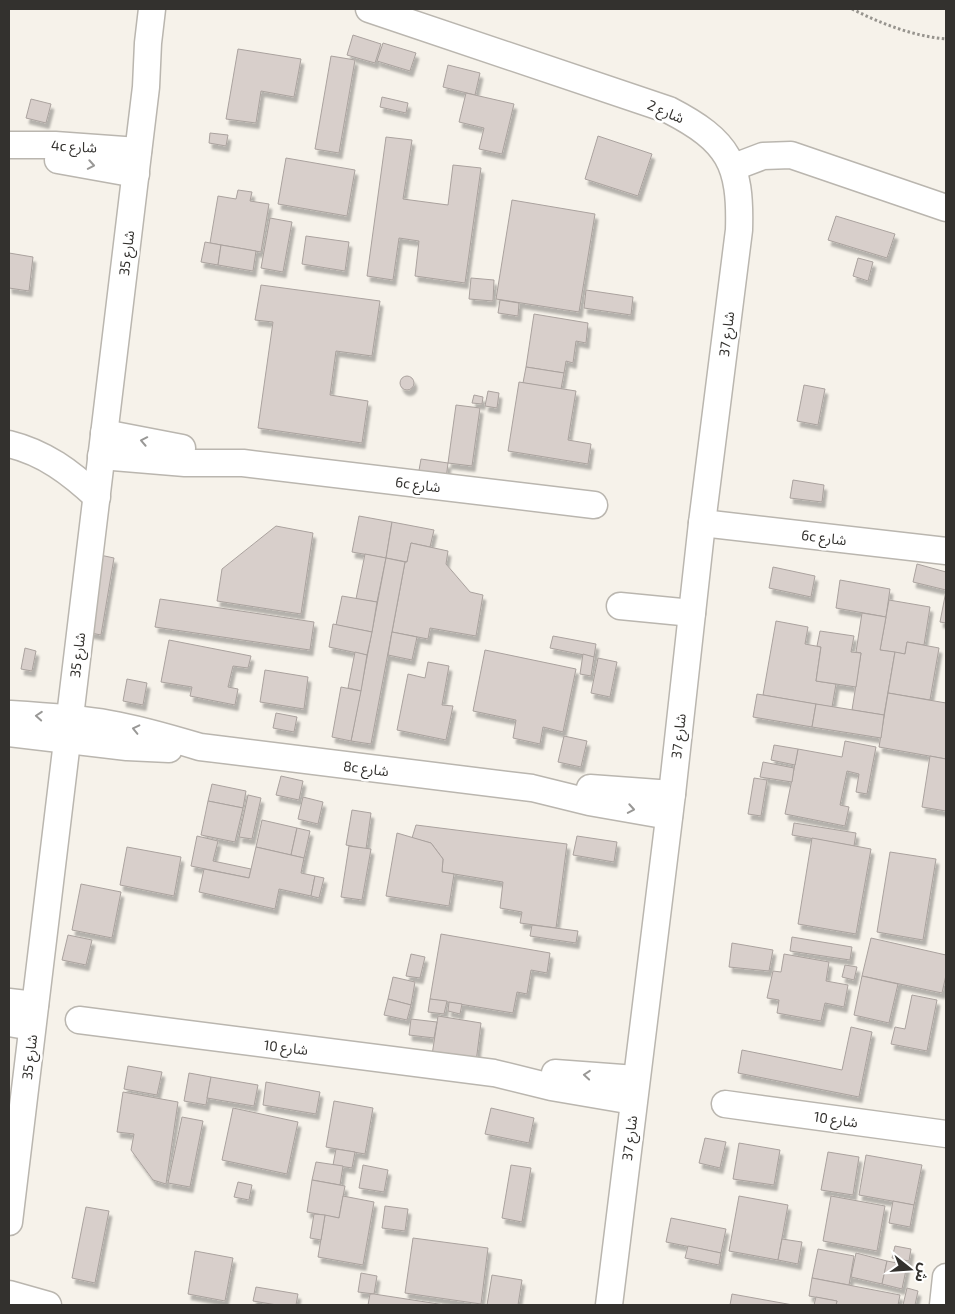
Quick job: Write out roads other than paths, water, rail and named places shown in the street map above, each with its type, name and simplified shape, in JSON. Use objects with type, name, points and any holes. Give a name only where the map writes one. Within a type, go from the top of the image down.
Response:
[{"type":"street","name":"شارع 35","points":[[9,1222],[25,1018],[68,730],[146,87],[152,9]]},
{"type":"street","name":"شارع 35","points":[[146,87],[170,9]]},
{"type":"street","name":"شارع 2","points":[[369,9],[669,110],[708,133],[723,149],[734,167]]},
{"type":"street","name":"4c شارع","points":[[9,146],[53,159],[137,162]]},
{"type":"street","points":[[734,167],[763,156],[790,155],[946,208]]},
{"type":"street","name":"شارع 37","points":[[609,1305],[670,805],[702,523],[740,230],[739,195],[734,167]]},
{"type":"street","points":[[9,444],[41,455],[62,467],[97,497]]},
{"type":"street","name":"6c شارع","points":[[103,444],[185,463],[243,463],[594,505]]},
{"type":"street","name":"6c شارع","points":[[702,523],[946,551]]},
{"type":"street","points":[[620,606],[692,614]]},
{"type":"street","name":"8c شارع","points":[[9,714],[151,749],[200,747],[532,788],[589,802],[670,805]]},
{"type":"street","name":"8c شارع","points":[[9,733],[68,730]]},
{"type":"street","points":[[9,1002],[25,1018]]},
{"type":"street","name":"شارع 10","points":[[79,1020],[494,1073],[551,1087],[634,1090]]},
{"type":"street","name":"شارع 10","points":[[725,1104],[946,1134]]},
{"type":"street","points":[[943,1305],[946,1277]]},
{"type":"street","points":[[9,1294],[48,1305]]}]
